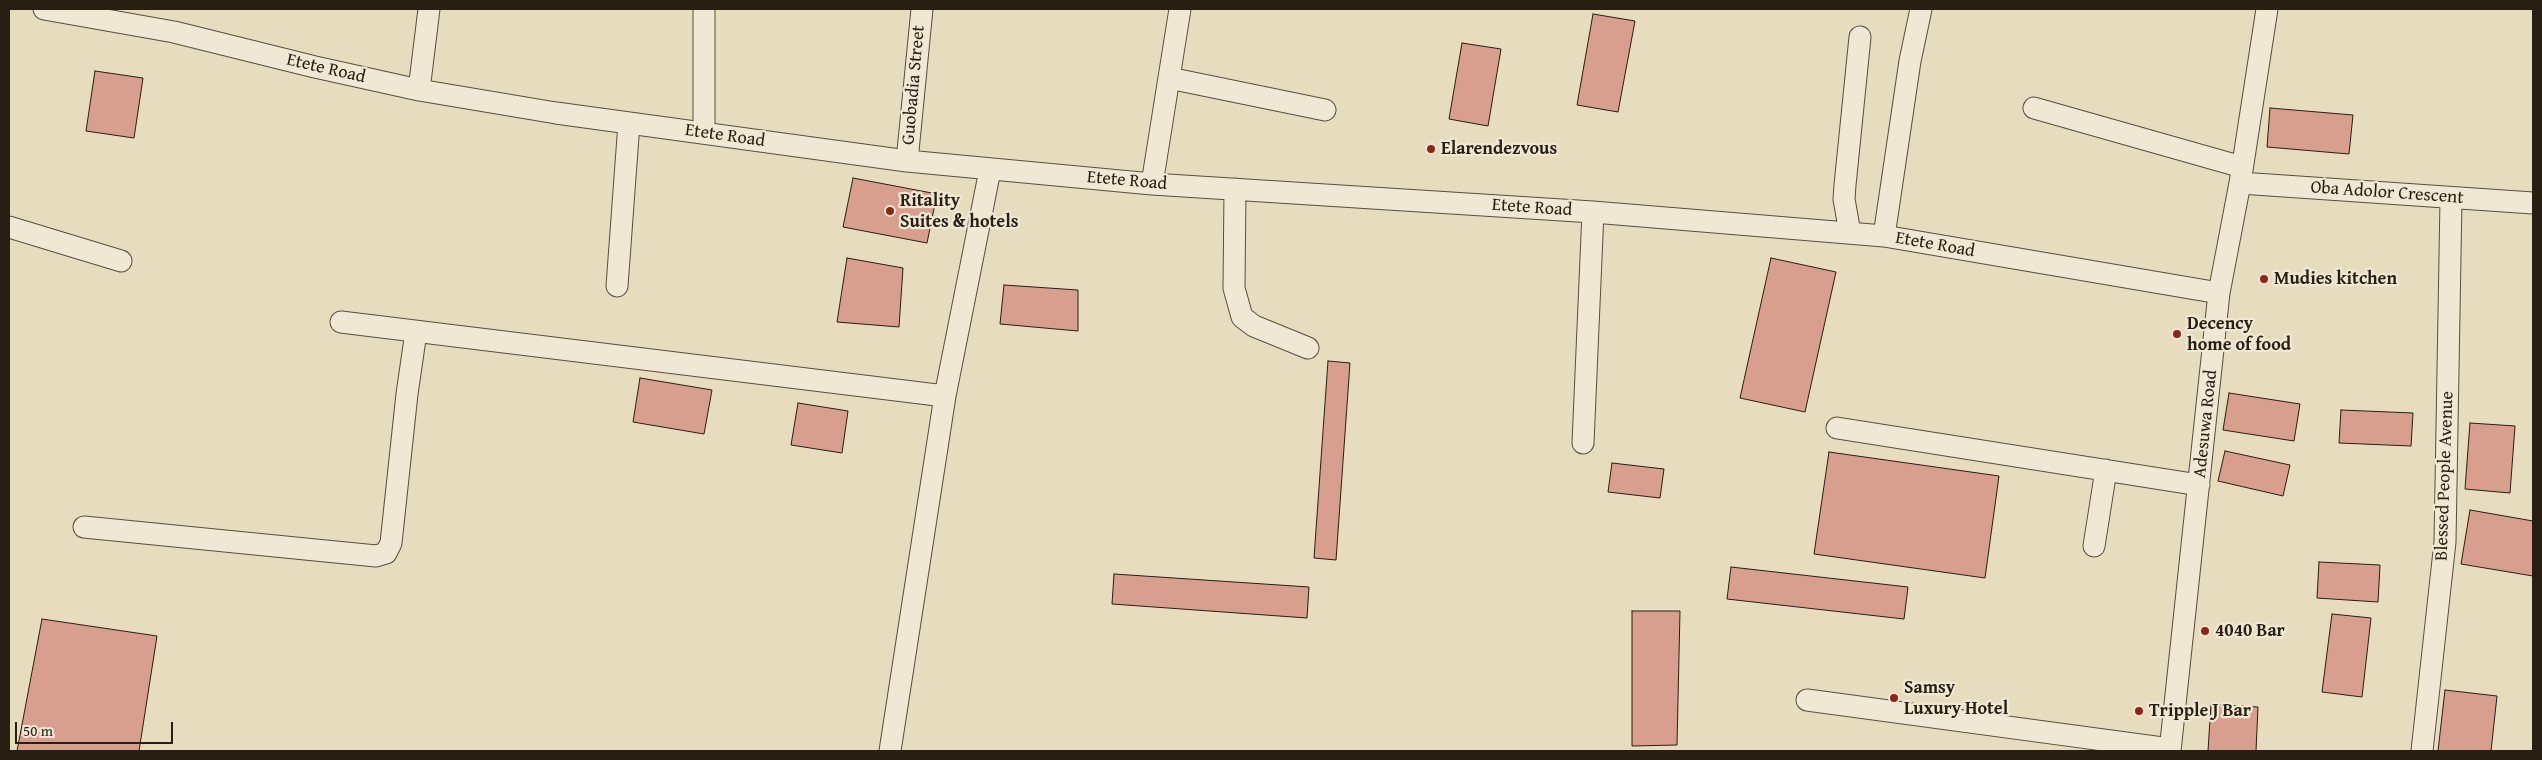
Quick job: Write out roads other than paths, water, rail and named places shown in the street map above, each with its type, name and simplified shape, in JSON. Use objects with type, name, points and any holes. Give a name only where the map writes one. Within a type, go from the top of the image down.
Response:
[{"type":"street","name":"Etete Road","points":[[44,9],[174,32],[315,68],[419,90],[629,123],[907,161],[1152,184],[1593,212],[1884,236],[2219,293]]},
{"type":"street","points":[[419,90],[429,9]]},
{"type":"street","points":[[704,9],[704,133]]},
{"type":"street","name":"Guobadia Street","points":[[907,161],[922,9]]},
{"type":"street","points":[[1152,184],[1180,9]]},
{"type":"street","points":[[1884,236],[1910,61],[1921,9]]},
{"type":"street","name":"Adesuwa Road","points":[[2170,750],[2219,293],[2241,175],[2267,9]]},
{"type":"street","points":[[1850,233],[1844,199],[1860,37]]},
{"type":"street","points":[[1169,78],[1325,110]]},
{"type":"street","name":"Oba Adolor Crescent","points":[[2034,108],[2241,175],[2451,199],[2533,203]]},
{"type":"street","points":[[617,286],[629,123]]},
{"type":"street","points":[[890,751],[946,396],[990,170]]},
{"type":"street","points":[[1235,189],[1234,288],[1242,317],[1254,326],[1308,348]]},
{"type":"street","name":"Blessed People Avenue","points":[[2422,751],[2446,542],[2451,199]]},
{"type":"street","points":[[1584,443],[1593,212]]},
{"type":"street","points":[[9,227],[121,261]]},
{"type":"street","points":[[341,322],[946,396]]},
{"type":"street","points":[[84,528],[376,556],[386,553],[391,543],[407,394],[416,332]]},
{"type":"street","points":[[1838,428],[2199,485]]},
{"type":"street","points":[[2094,546],[2106,470]]},
{"type":"street","points":[[1807,700],[2170,750]]},
{"type":"place","name":"Elarendezvous","points":[[1431,149]]},
{"type":"place","name":"Ritality Suites & hotels","points":[[890,211]]},
{"type":"place","name":"Mudies kitchen","points":[[2264,279]]},
{"type":"place","name":"Decency home of food","points":[[2177,334]]},
{"type":"place","name":"4040 Bar","points":[[2205,631]]},
{"type":"place","name":"Samsy Luxury Hotel","points":[[1894,698]]},
{"type":"place","name":"Tripple J Bar","points":[[2139,711]]}]
